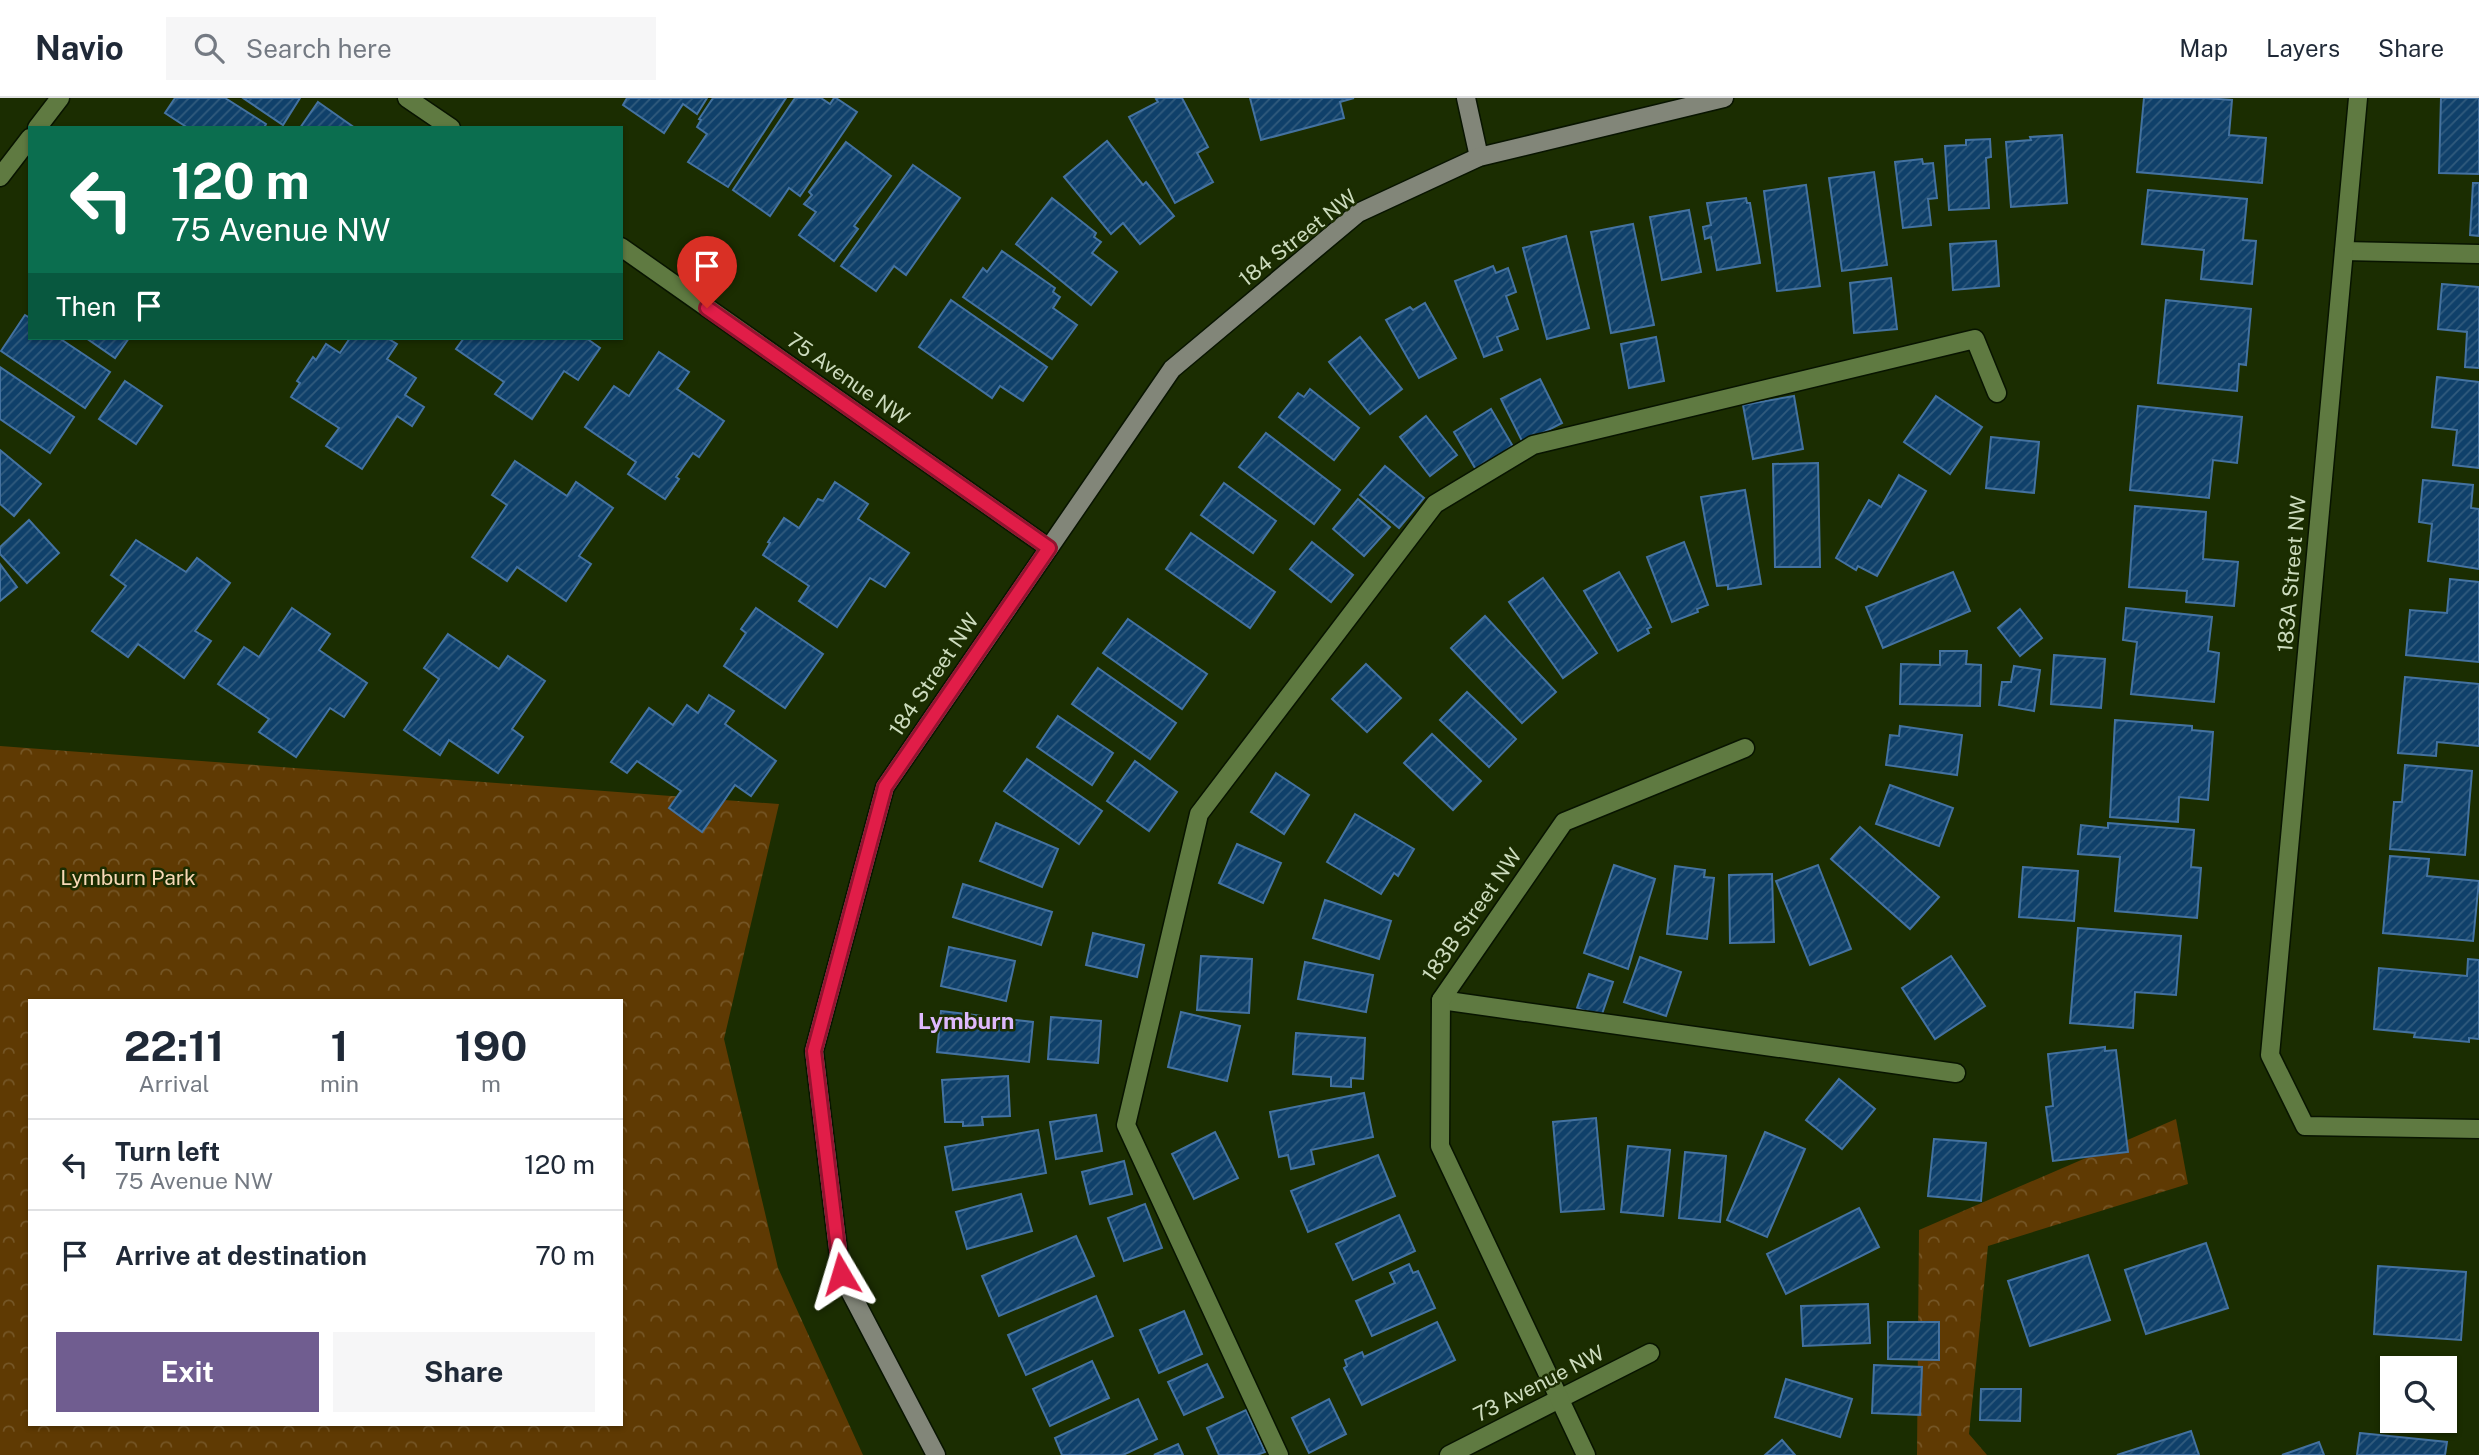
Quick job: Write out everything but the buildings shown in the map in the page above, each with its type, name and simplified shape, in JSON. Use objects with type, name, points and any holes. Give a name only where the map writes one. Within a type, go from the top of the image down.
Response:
[{"type":"street","points":[[39,126],[60,98]]},
{"type":"street","points":[[407,98],[448,126]]},
{"type":"street","points":[[1466,98],[1479,157]]},
{"type":"street","name":"184 Street NW","points":[[936,1455],[841,1274],[814,1051],[885,787],[1172,369],[1358,213],[1479,157],[1724,98]]},
{"type":"street","name":"183A Street NW","points":[[2358,98],[2270,1055],[2305,1126],[2479,1129]]},
{"type":"street","points":[[0,177],[28,141]]},
{"type":"street","name":"75 Avenue NW","points":[[623,248],[1049,548]]},
{"type":"street","points":[[2344,251],[2479,254]]},
{"type":"street","points":[[1279,1455],[1126,1125],[1199,814],[1434,504],[1533,445],[1975,339],[1997,393]]},
{"type":"street","name":"183B Street NW","points":[[1586,1455],[1440,1146],[1441,1000],[1564,822],[1745,748]]},
{"type":"street","points":[[1441,1000],[1956,1073]]},
{"type":"street","name":"73 Avenue NW","points":[[1449,1455],[1650,1353]]},
{"type":"green space","name":"Lymburn Park","points":[[0,746],[779,804],[724,1039],[778,1268],[863,1455],[0,1455]]},
{"type":"green space","points":[[2176,1119],[2188,1184],[1988,1246],[1969,1434],[1987,1455],[1917,1455],[1919,1230]]},
{"type":"district","name":"Lymburn","points":[[966,1021]]},
{"type":"route","points":[[707,308],[1049,548],[885,787],[814,1051],[841,1274]]}]
